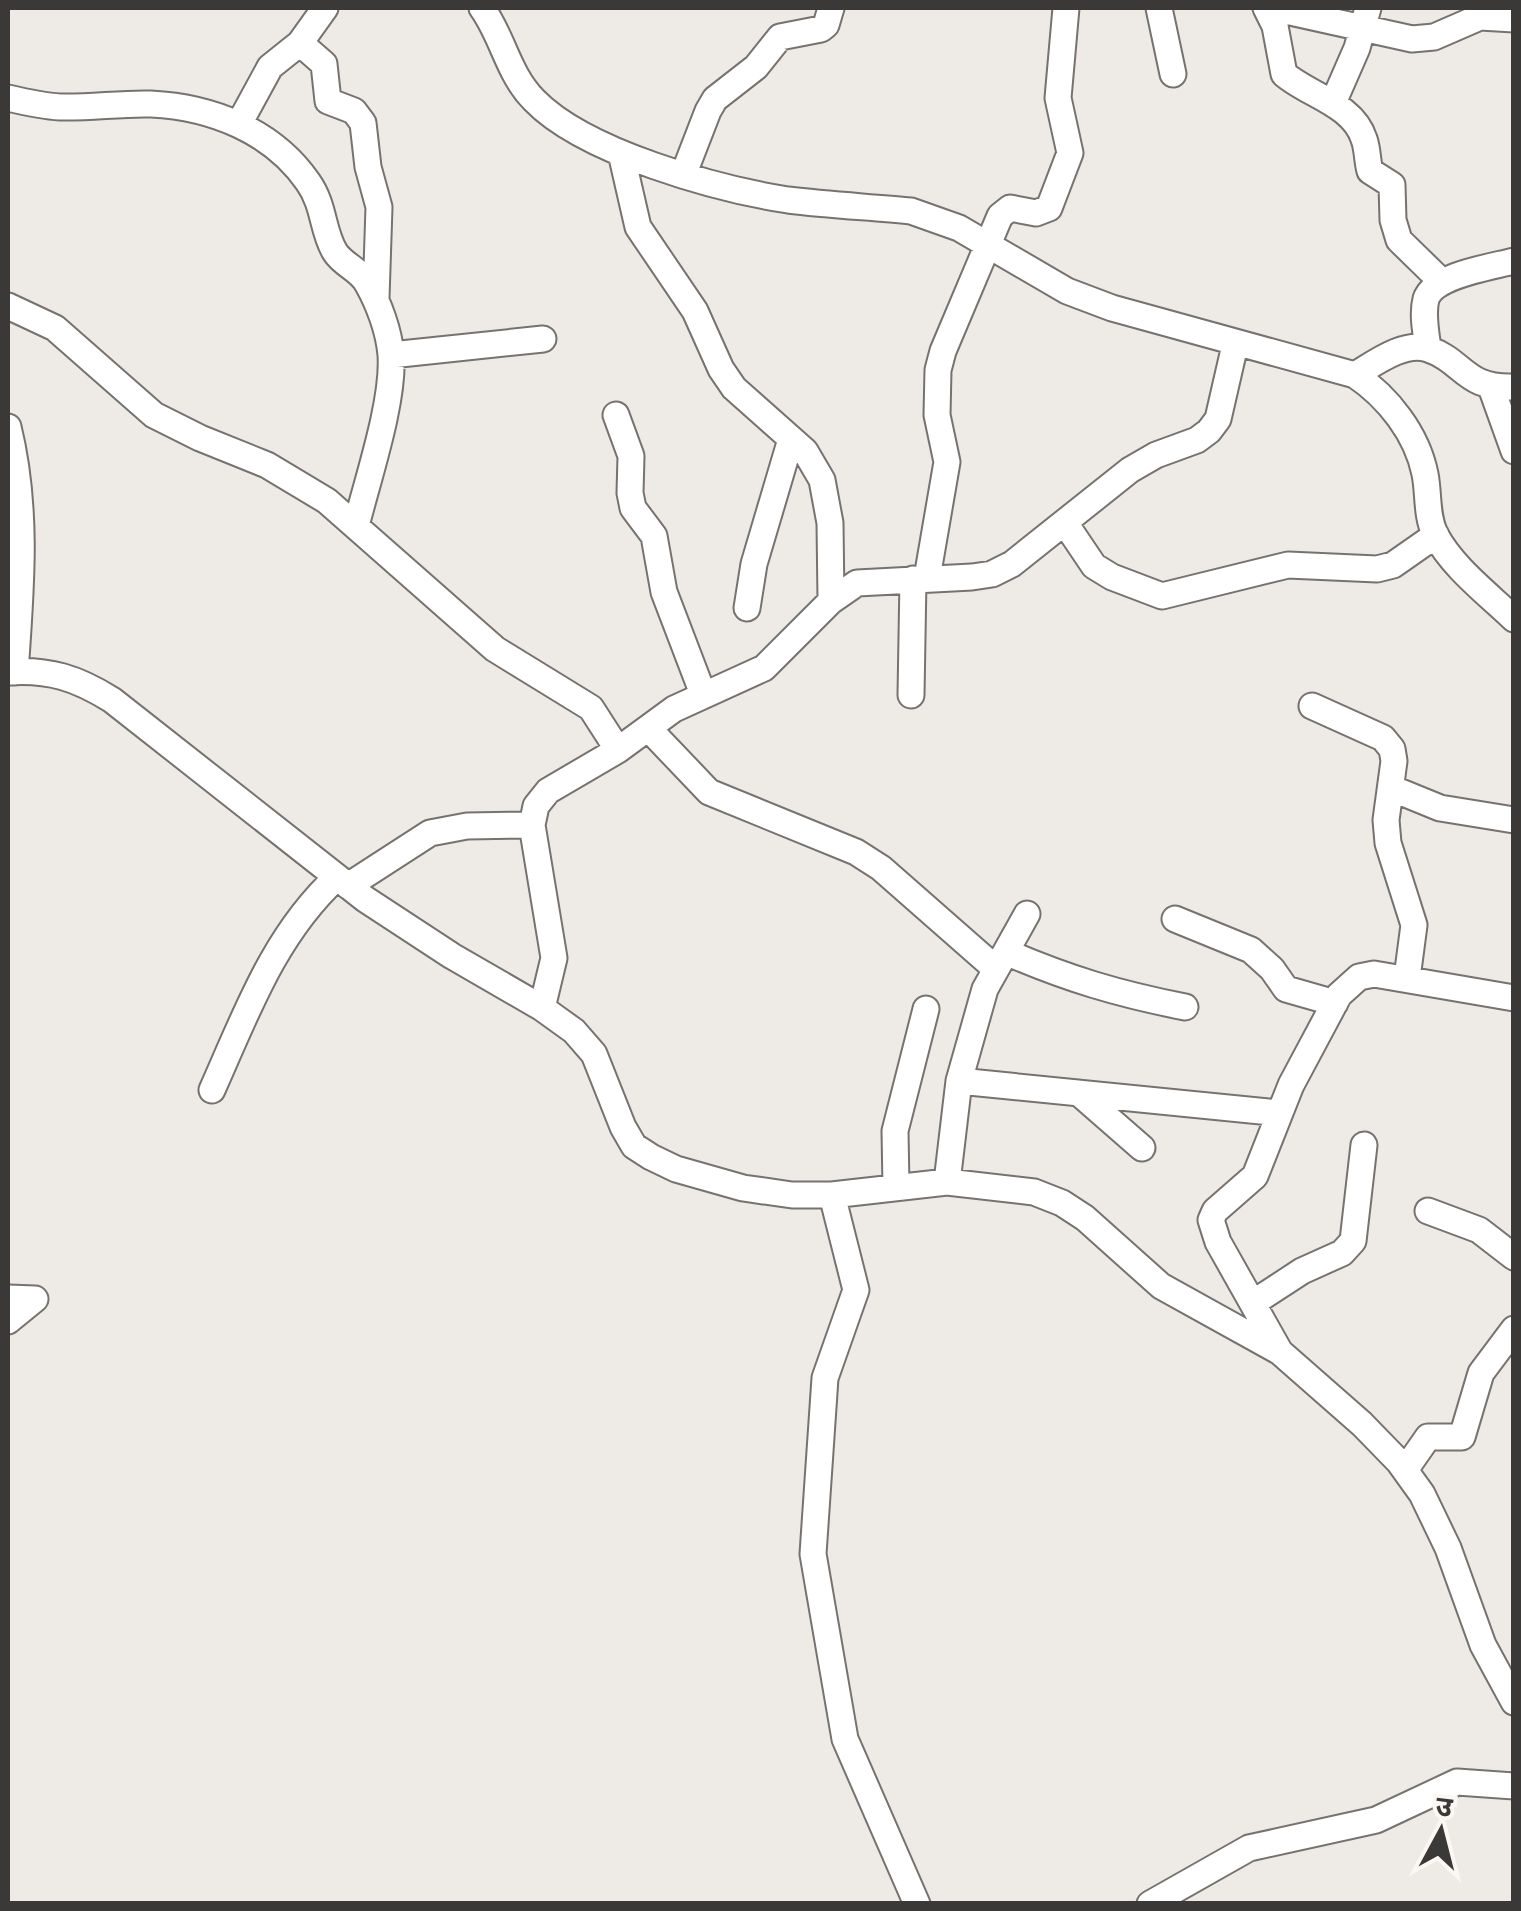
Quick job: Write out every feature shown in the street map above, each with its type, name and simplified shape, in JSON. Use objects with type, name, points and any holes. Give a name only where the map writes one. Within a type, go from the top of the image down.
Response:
[{"type":"street","points":[[239,124],[270,67],[300,44],[325,8]]},
{"type":"street","points":[[482,8],[516,76],[536,103],[597,143],[684,173],[785,199],[911,211],[959,228],[1068,291],[1112,308],[1355,375],[1369,384],[1408,430],[1425,473],[1430,522],[1446,552],[1514,620]]},
{"type":"street","points":[[684,173],[715,99],[756,68],[780,37],[821,29],[831,8]]},
{"type":"street","points":[[912,695],[920,578],[946,462],[937,415],[938,370],[1004,210],[1036,213],[1048,208],[1067,166],[1070,153],[1058,98],[1066,8]]},
{"type":"street","points":[[1159,8],[1173,74]]},
{"type":"street","points":[[1442,282],[1399,240],[1392,220],[1392,185],[1370,171],[1362,134],[1333,103],[1284,74],[1269,8],[1366,17],[1424,40],[1469,20],[1514,19]]},
{"type":"street","points":[[1333,103],[1366,17]]},
{"type":"street","points":[[300,44],[324,64],[328,101],[354,112],[364,123],[368,167],[379,207],[376,299]]},
{"type":"street","points":[[8,98],[63,107],[178,107],[239,124],[274,143],[296,166],[317,196],[336,253],[363,276],[376,299],[391,355],[384,407],[356,526]]},
{"type":"street","points":[[621,152],[638,227],[695,311],[721,370],[734,388],[815,465],[827,494],[831,601]]},
{"type":"street","points":[[1428,348],[1427,297],[1442,282],[1514,261]]},
{"type":"street","points":[[8,306],[55,328],[154,415],[293,478],[356,526],[495,649],[591,708],[618,750]]},
{"type":"street","points":[[391,355],[543,339]]},
{"type":"street","points":[[542,1008],[554,958],[532,825],[536,806],[548,791],[618,750],[674,709],[764,668],[831,601],[857,582],[992,574],[1012,564],[1144,461],[1197,440],[1209,431],[1218,419],[1236,344]]},
{"type":"street","points":[[1355,375],[1400,351],[1428,348],[1478,382],[1502,387],[1514,451]]},
{"type":"street","points":[[616,415],[631,456],[630,493],[634,508],[654,536],[664,592],[703,694]]},
{"type":"street","points":[[8,426],[22,510],[22,570],[12,672],[58,673],[112,700],[343,881],[452,956],[542,1008],[574,1032],[594,1054],[634,1146],[651,1158],[742,1188],[792,1195],[832,1195],[948,1182],[1034,1192],[1062,1203],[1084,1218],[1160,1286],[1280,1352],[1362,1424],[1404,1470],[1439,1525],[1483,1646],[1514,1702]]},
{"type":"street","points":[[747,608],[754,564],[791,439]]},
{"type":"street","points":[[1064,523],[1094,566],[1162,596],[1288,566],[1377,569],[1393,565],[1436,535]]},
{"type":"street","points":[[1312,706],[1383,738],[1392,748],[1386,820],[1388,843],[1414,925],[1407,978]]},
{"type":"street","points":[[648,728],[709,792],[856,852],[1001,960],[1114,992],[1185,1007]]},
{"type":"street","points":[[1391,788],[1440,808],[1514,820]]},
{"type":"street","points":[[212,1090],[258,984],[306,907],[343,881],[430,833],[467,826],[532,825]]},
{"type":"street","points":[[948,1182],[959,1081],[985,989],[1027,914]]},
{"type":"street","points":[[1175,920],[1250,950],[1272,969],[1286,989],[1335,1003]]},
{"type":"street","points":[[1280,1352],[1218,1242],[1212,1220],[1215,1211],[1254,1176],[1301,1063],[1335,1003],[1348,984],[1374,974],[1514,998]]},
{"type":"street","points":[[896,1188],[895,1131],[926,1009]]},
{"type":"street","points":[[959,1081],[1279,1114]]},
{"type":"street","points":[[1079,1094],[1142,1148]]},
{"type":"street","points":[[1253,1303],[1302,1270],[1342,1252],[1353,1241],[1364,1145]]},
{"type":"street","points":[[832,1195],[856,1290],[825,1378],[814,1554],[845,1739],[917,1904]]},
{"type":"street","points":[[1428,1211],[1478,1230],[1514,1258]]},
{"type":"street","points":[[8,1298],[35,1299],[8,1320]]},
{"type":"street","points":[[1404,1470],[1428,1437],[1462,1437],[1480,1374],[1514,1329]]},
{"type":"street","points":[[1150,1904],[1249,1848],[1376,1820],[1457,1782],[1514,1786]]}]
